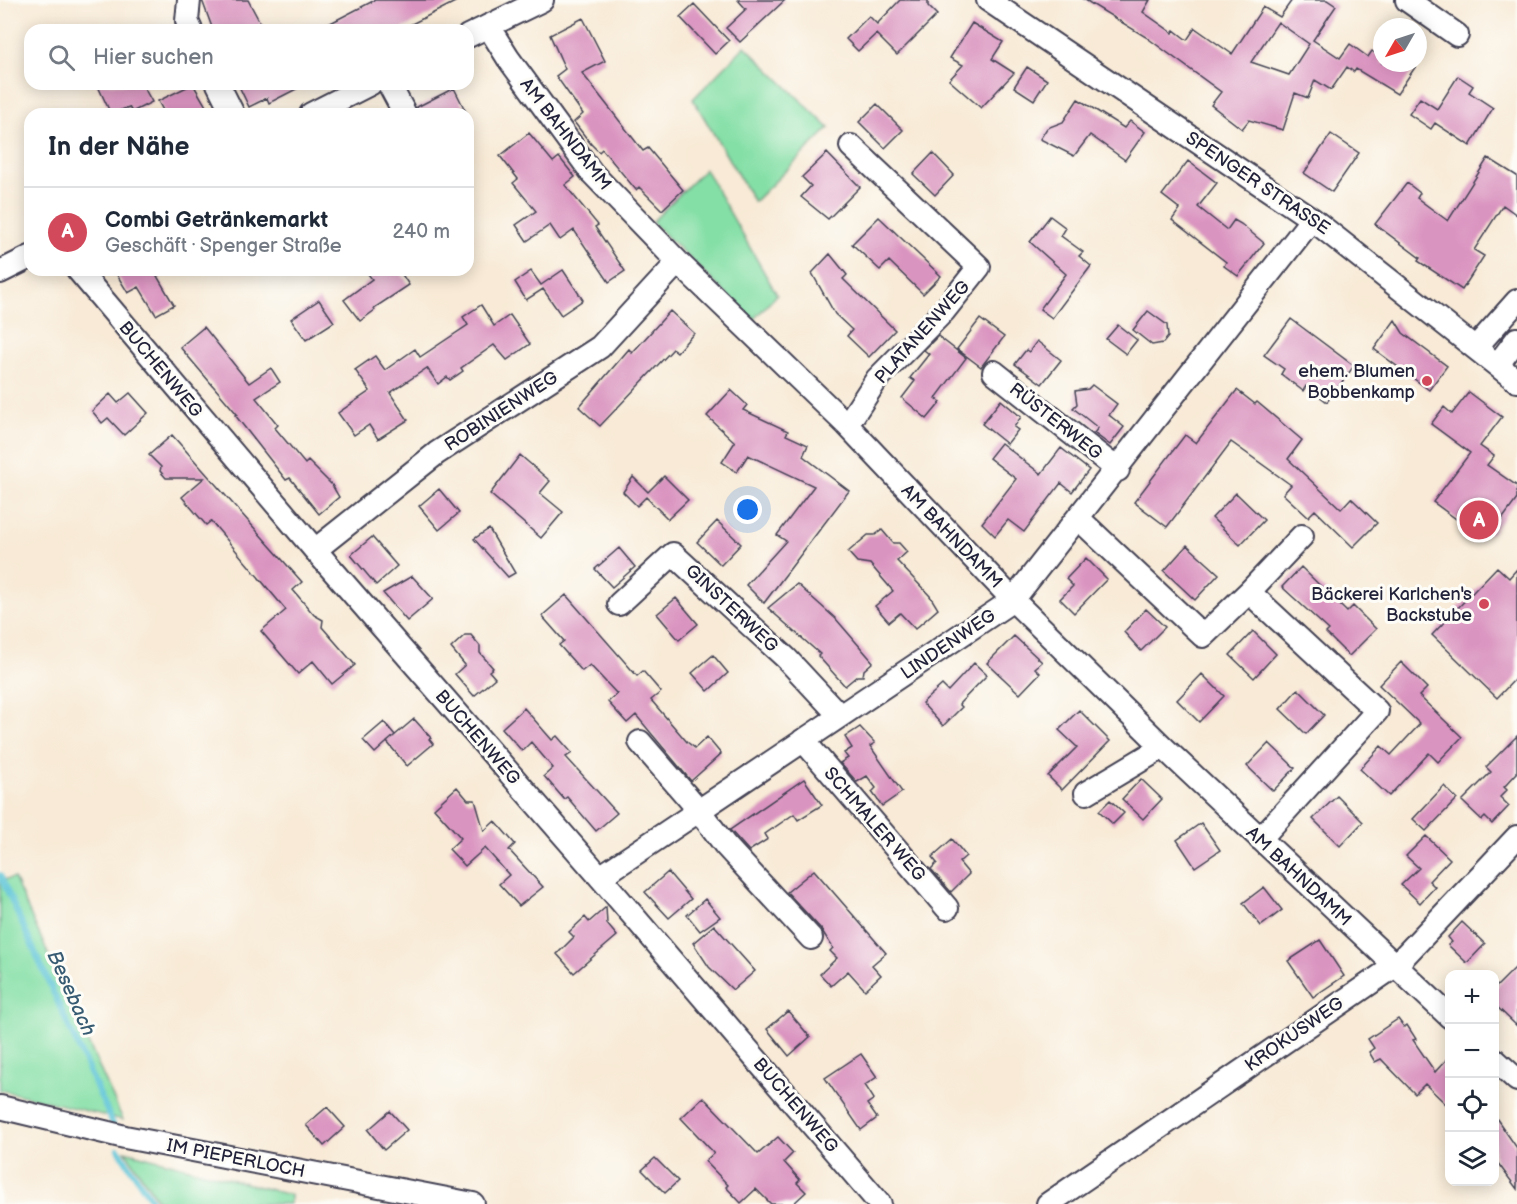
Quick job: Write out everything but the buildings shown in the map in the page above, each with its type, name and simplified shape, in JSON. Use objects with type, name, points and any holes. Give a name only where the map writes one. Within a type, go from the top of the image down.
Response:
[{"type":"street","points":[[188,24],[189,0]]},
{"type":"street","points":[[474,33],[542,0]]},
{"type":"street","name":"SPENGER STRASSE","points":[[988,0],[1312,219],[1517,381]]},
{"type":"street","points":[[1407,0],[1457,35]]},
{"type":"street","name":"AM BAHNDAMM","points":[[488,26],[508,58],[592,173],[678,262],[847,425],[1013,600],[1163,747],[1445,1013]]},
{"type":"street","points":[[221,90],[229,108]]},
{"type":"street","points":[[323,108],[358,90]]},
{"type":"street","points":[[392,90],[402,108]]},
{"type":"street","name":"PLATANENWEG","points":[[847,425],[877,379],[944,311],[979,267],[851,146]]},
{"type":"street","name":"LINDENWEG","points":[[600,877],[698,809],[1013,600],[1118,470],[1312,219]]},
{"type":"street","points":[[0,272],[24,260]]},
{"type":"street","name":"ROBINIENWEG","points":[[315,550],[437,453],[600,347],[678,262]]},
{"type":"street","name":"BUCHENWEG","points":[[83,276],[315,550],[600,877],[880,1204]]},
{"type":"street","points":[[1476,347],[1517,301]]},
{"type":"street","points":[[1498,364],[1517,339]]},
{"type":"street","name":"RÜSTERWEG","points":[[994,372],[1118,470]]},
{"type":"street","points":[[1079,519],[1203,636],[1302,536]]},
{"type":"street","name":"GINSTERWEG","points":[[620,604],[674,554],[786,658],[840,716]]},
{"type":"street","points":[[1249,592],[1377,711],[1260,839]]},
{"type":"street","name":"SCHMALER WEG","points":[[803,740],[947,908]]},
{"type":"street","points":[[639,742],[698,809],[726,845],[811,938]]},
{"type":"street","points":[[1086,793],[1163,747]]},
{"type":"street","name":"KROKUSWEG","points":[[1048,1204],[1395,966],[1517,837]]},
{"type":"street","points":[[1499,1064],[1517,1080]]},
{"type":"street","name":"IM PIEPERLOCH","points":[[0,1107],[125,1137],[473,1204]]},
{"type":"green space","points":[[745,46],[829,128],[754,202],[693,99]]},
{"type":"green space","points":[[705,169],[777,295],[753,320],[652,222]]},
{"type":"green space","points":[[14,878],[123,1120],[0,1090],[0,880]]},
{"type":"green space","points":[[125,1151],[290,1195],[290,1204],[160,1204]]},
{"type":"waterway","name":"Besebach","points":[[0,875],[113,1124]]},
{"type":"waterway","name":"Besebach","points":[[118,1149],[154,1204]]},
{"type":"place","name":"ehem. Blumen Bobbenkamp","points":[[1427,381]]},
{"type":"place","name":"Combi Getränkemarkt","points":[[1479,520]]},
{"type":"place","name":"Bäckerei Karlchen's Backstube","points":[[1484,604]]}]
